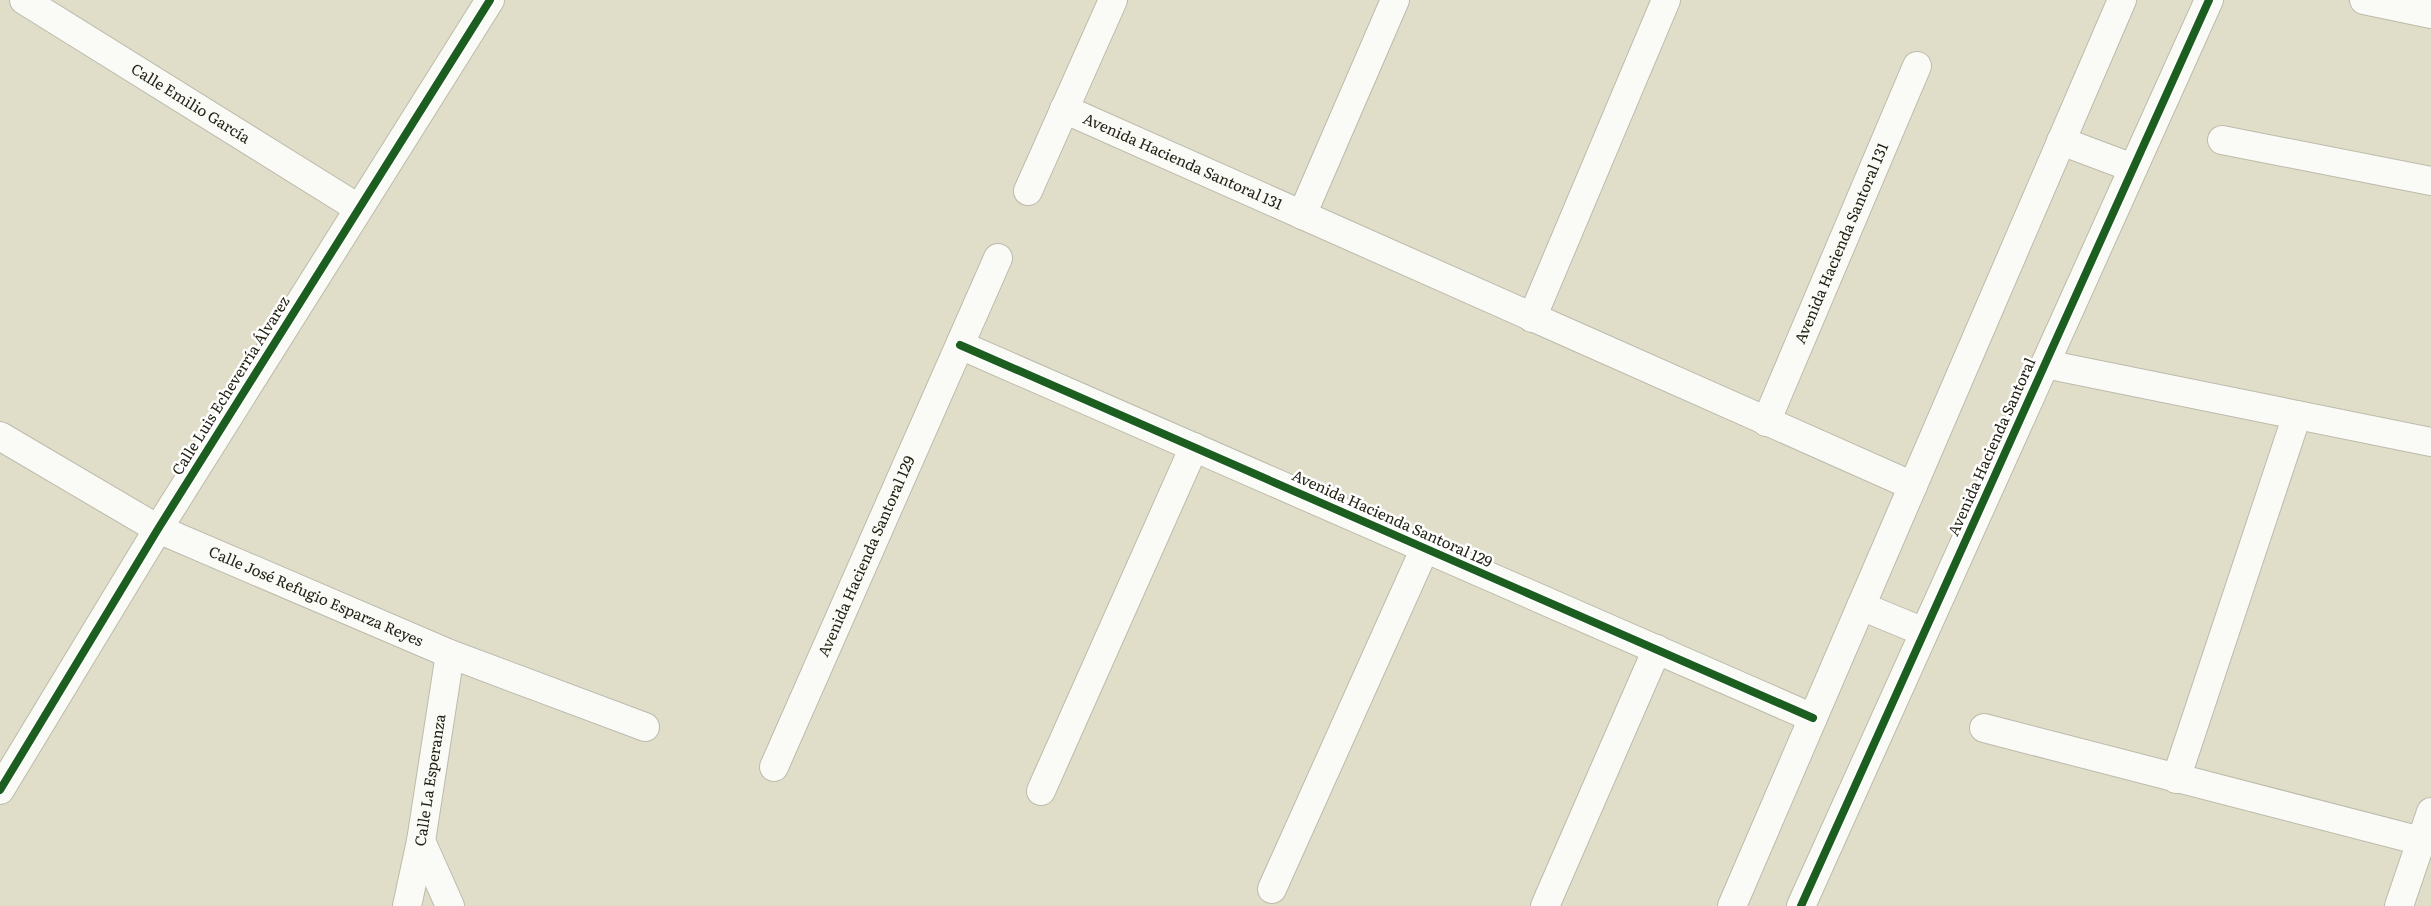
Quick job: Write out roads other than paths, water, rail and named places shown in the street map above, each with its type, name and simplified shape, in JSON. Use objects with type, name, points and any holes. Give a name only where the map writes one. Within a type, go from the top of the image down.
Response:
[{"type":"street","name":"Calle Emilio García","points":[[24,0],[358,208]]},
{"type":"street","name":"Calle Luis Echeverría Álvarez","points":[[0,790],[158,529],[490,0]]},
{"type":"street","name":"Avenida Hacienda Santoral 131","points":[[1028,191],[1113,0]]},
{"type":"street","name":"Avenida Hacienda Santoral 131","points":[[1302,215],[1395,0]]},
{"type":"street","points":[[1532,318],[1666,0]]},
{"type":"street","points":[[1732,906],[2122,0]]},
{"type":"street","name":"Avenida Hacienda Santoral","points":[[1800,906],[2209,0]]},
{"type":"street","points":[[2364,0],[2431,14]]},
{"type":"street","name":"Avenida Hacienda Santoral 131","points":[[1766,422],[1917,66]]},
{"type":"street","name":"Avenida Hacienda Santoral 131","points":[[1064,109],[1913,486]]},
{"type":"street","points":[[2222,140],[2431,181]]},
{"type":"street","points":[[2061,141],[2133,168]]},
{"type":"street","name":"Avenida Hacienda Santoral 129","points":[[774,768],[998,258]]},
{"type":"street","name":"Avenida Hacienda Santoral 129","points":[[960,345],[1813,718]]},
{"type":"street","points":[[2045,364],[2431,442]]},
{"type":"street","points":[[2176,779],[2297,415]]},
{"type":"street","name":"Calle José Refugio Esparza Reyes","points":[[0,436],[158,529],[450,654],[645,727]]},
{"type":"street","points":[[1040,791],[1194,447]]},
{"type":"street","name":"Avenida Hacienda Santoral 129","points":[[1272,889],[1425,548]]},
{"type":"street","points":[[1861,606],[1924,632]]},
{"type":"street","points":[[1545,906],[1656,650]]},
{"type":"street","name":"Calle La Esperanza","points":[[406,906],[421,841],[450,654]]},
{"type":"street","points":[[1984,728],[2421,841]]},
{"type":"street","points":[[2399,906],[2431,812]]},
{"type":"street","points":[[421,841],[450,906]]}]
